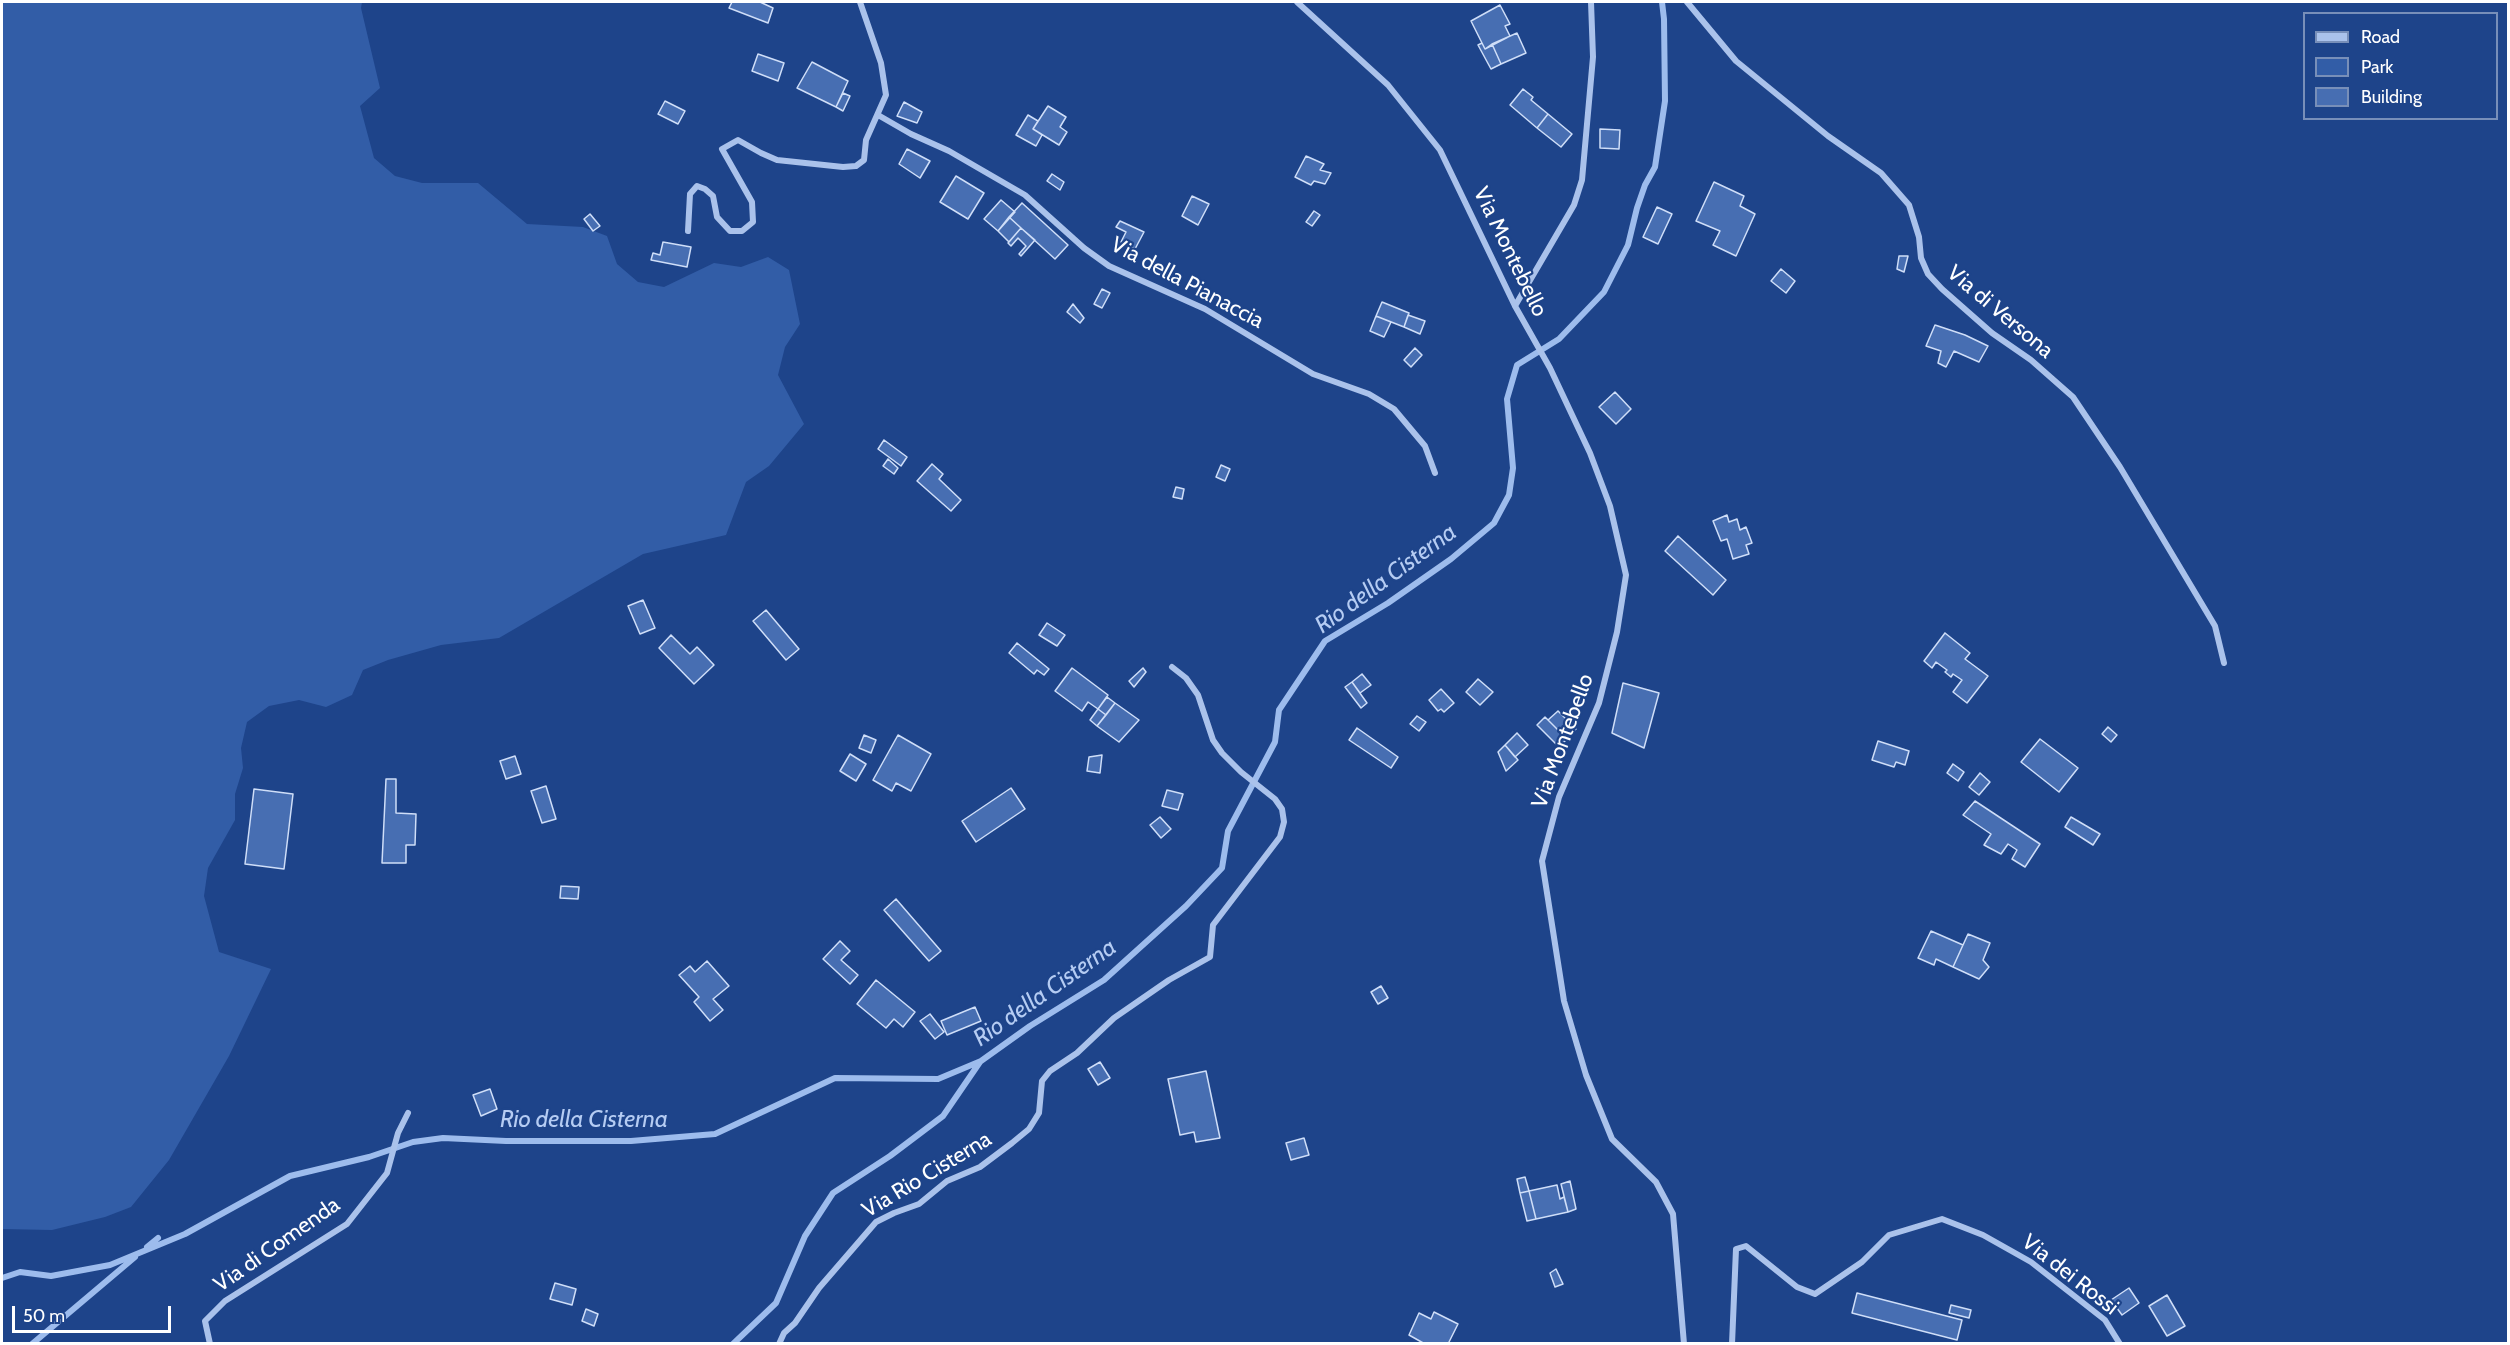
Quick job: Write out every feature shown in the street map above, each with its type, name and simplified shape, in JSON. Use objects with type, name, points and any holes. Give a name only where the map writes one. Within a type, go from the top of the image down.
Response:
[{"type":"street","points":[[688,231],[690,194],[697,186],[713,196],[717,217],[730,231],[742,231],[753,222],[752,202],[722,149],[728,144],[738,140],[777,160],[856,166],[864,160],[866,140],[886,95],[881,63],[860,2]]},
{"type":"street","name":"Via Montebello","points":[[1297,2],[1388,85],[1440,150],[1515,306],[1550,368],[1590,453],[1610,506],[1626,575],[1617,632],[1599,703],[1558,797],[1542,861],[1564,1001],[1586,1075],[1612,1139],[1656,1182],[1673,1214],[1684,1344]]},
{"type":"street","points":[[1515,306],[1574,205],[1582,180],[1593,57],[1591,2]]},
{"type":"street","name":"Via di Versona","points":[[1687,2],[1736,61],[1828,136],[1881,173],[1909,205],[1919,237],[1921,258],[1928,274],[1992,333],[2031,360],[2073,397],[2121,467],[2215,626],[2224,663]]},
{"type":"street","name":"Via della Pianaccia","points":[[878,115],[911,134],[949,151],[1025,195],[1084,248],[1109,266],[1205,309],[1313,374],[1369,394],[1394,409],[1425,446],[1435,473]]},
{"type":"street","name":"Via Rio Cisterna","points":[[779,1344],[784,1333],[795,1323],[819,1288],[876,1222],[919,1204],[947,1181],[980,1167],[1012,1143],[1029,1129],[1039,1113],[1042,1081],[1050,1071],[1077,1053],[1113,1018],[1169,980],[1210,957],[1213,925],[1280,837],[1284,822],[1282,809],[1275,799],[1241,772],[1213,740],[1198,695],[1186,678],[1172,667]]},
{"type":"street","name":"Via di Comenda","points":[[210,1344],[205,1321],[225,1301],[347,1224],[387,1173],[398,1133],[408,1113]]},
{"type":"street","name":"Via dei Rossi","points":[[1732,1344],[1736,1249],[1746,1246],[1797,1287],[1815,1294],[1862,1262],[1889,1235],[1942,1219],[1983,1235],[2031,1262],[2105,1320],[2120,1344]]},
{"type":"green space","points":[[2,2],[362,2],[361,8],[380,88],[360,106],[374,158],[395,176],[422,183],[478,183],[527,224],[583,227],[607,236],[617,264],[638,282],[664,287],[714,263],[741,267],[768,257],[789,270],[800,324],[785,347],[778,375],[804,424],[769,466],[746,482],[726,535],[643,554],[499,638],[441,645],[388,660],[363,670],[352,695],[326,707],[299,700],[269,706],[247,722],[241,748],[243,768],[235,794],[235,820],[208,868],[204,896],[219,952],[271,969],[229,1056],[169,1160],[131,1207],[105,1217],[52,1230],[2,1229]]},
{"type":"building","points":[[732,2],[760,2],[773,8],[768,23],[729,8]]},
{"type":"building","points":[[1500,5],[1510,24],[1505,26],[1510,36],[1485,49],[1471,21]]},
{"type":"building","points":[[1517,33],[1526,53],[1501,64],[1492,44]]},
{"type":"building","points":[[1482,43],[1485,49],[1492,44],[1501,64],[1491,69],[1478,45]]},
{"type":"building","points":[[758,54],[784,63],[778,81],[752,71]]},
{"type":"building","points":[[812,62],[848,81],[836,107],[797,88]]},
{"type":"building","points":[[1523,89],[1533,97],[1531,100],[1548,114],[1537,128],[1510,105]]},
{"type":"building","points":[[843,93],[850,96],[843,111],[836,107]]},
{"type":"building","points":[[665,101],[685,111],[678,124],[658,114]]},
{"type":"building","points":[[904,102],[922,112],[917,123],[897,116]]},
{"type":"building","points":[[1048,106],[1066,117],[1060,127],[1067,132],[1059,145],[1033,129]]},
{"type":"building","points":[[1548,114],[1572,134],[1561,147],[1537,128]]},
{"type":"building","points":[[1028,115],[1038,121],[1033,129],[1042,135],[1036,146],[1016,135]]},
{"type":"building","points":[[1600,129],[1620,130],[1619,149],[1600,148]]},
{"type":"building","points":[[907,149],[930,161],[920,178],[899,164]]},
{"type":"building","points":[[1306,156],[1324,164],[1320,170],[1331,173],[1325,184],[1314,181],[1311,185],[1295,177]]},
{"type":"building","points":[[1052,174],[1064,182],[1060,190],[1047,181]]},
{"type":"building","points":[[956,176],[984,193],[968,219],[940,202]]},
{"type":"building","points":[[1714,182],[1744,196],[1740,206],[1755,214],[1736,256],[1713,245],[1720,231],[1696,221]]},
{"type":"building","points":[[1192,196],[1209,204],[1198,225],[1182,216]]},
{"type":"building","points":[[1001,200],[1015,212],[998,231],[984,219]]},
{"type":"building","points":[[1022,203],[1068,245],[1055,259],[1009,217]]},
{"type":"building","points":[[1657,207],[1672,214],[1658,244],[1643,237]]},
{"type":"building","points":[[1314,211],[1320,215],[1312,226],[1306,222]]},
{"type":"building","points":[[590,214],[600,226],[593,231],[584,219]]},
{"type":"building","points":[[1009,217],[1021,228],[1009,242],[998,231]]},
{"type":"building","points":[[1120,221],[1144,232],[1135,249],[1121,242],[1126,232],[1116,227]]},
{"type":"building","points":[[1021,228],[1035,240],[1021,256],[1019,254],[1026,246],[1018,238],[1011,246],[1008,243]]},
{"type":"building","points":[[663,242],[691,247],[687,267],[651,260],[653,253],[660,255]]},
{"type":"building","points":[[1899,256],[1908,256],[1904,272],[1897,269]]},
{"type":"building","points":[[1781,269],[1795,281],[1786,293],[1771,281]]},
{"type":"building","points":[[1102,289],[1110,293],[1102,308],[1094,304]]},
{"type":"building","points":[[1382,302],[1409,313],[1404,327],[1376,316]]},
{"type":"building","points":[[1073,304],[1084,318],[1080,323],[1067,312]]},
{"type":"building","points":[[1408,315],[1425,321],[1420,334],[1404,327]]},
{"type":"building","points":[[1376,316],[1391,322],[1384,337],[1370,331]]},
{"type":"building","points":[[1935,325],[1988,346],[1979,362],[1954,351],[1946,367],[1938,363],[1941,351],[1926,346]]},
{"type":"building","points":[[1415,348],[1422,355],[1411,367],[1404,360]]},
{"type":"building","points":[[1615,392],[1631,409],[1616,424],[1599,407]]},
{"type":"building","points":[[884,440],[907,457],[901,466],[878,449]]},
{"type":"building","points":[[888,459],[898,468],[894,474],[883,466]]},
{"type":"building","points":[[932,464],[943,474],[939,479],[961,500],[951,511],[917,481]]},
{"type":"building","points":[[1221,465],[1230,469],[1225,481],[1216,477]]},
{"type":"building","points":[[1176,487],[1184,489],[1182,499],[1173,497]]},
{"type":"building","points":[[1727,515],[1729,522],[1737,519],[1740,530],[1746,527],[1752,543],[1746,545],[1749,554],[1733,559],[1727,539],[1721,541],[1713,521]]},
{"type":"building","points":[[1678,536],[1726,580],[1713,595],[1665,551]]},
{"type":"building","points":[[643,600],[655,628],[640,634],[628,606]]},
{"type":"building","points":[[766,610],[799,649],[786,660],[753,621]]},
{"type":"building","points":[[1047,623],[1065,635],[1057,646],[1039,635]]},
{"type":"building","points":[[1945,633],[1970,653],[1965,659],[1988,676],[1967,703],[1953,692],[1962,680],[1953,674],[1951,677],[1945,672],[1947,670],[1936,662],[1932,668],[1924,661]]},
{"type":"building","points":[[671,635],[690,654],[697,647],[714,665],[694,684],[659,648]]},
{"type":"building","points":[[1017,643],[1049,669],[1044,675],[1037,670],[1034,674],[1009,653]]},
{"type":"building","points":[[1072,668],[1108,695],[1098,709],[1088,702],[1082,711],[1055,691]]},
{"type":"building","points":[[1143,668],[1146,672],[1134,687],[1129,681]]},
{"type":"building","points":[[1362,674],[1371,685],[1360,693],[1352,682]]},
{"type":"building","points":[[1478,679],[1493,692],[1480,705],[1466,692]]},
{"type":"building","points":[[1352,682],[1367,703],[1361,708],[1345,687]]},
{"type":"building","points":[[1623,683],[1659,693],[1644,748],[1612,733]]},
{"type":"building","points":[[1441,689],[1454,703],[1444,712],[1441,709],[1438,711],[1429,700]]},
{"type":"building","points":[[1107,697],[1115,703],[1106,715],[1098,709]]},
{"type":"building","points":[[1115,703],[1139,720],[1119,742],[1097,726]]},
{"type":"building","points":[[1098,709],[1106,715],[1097,726],[1090,720]]},
{"type":"building","points":[[1558,711],[1576,729],[1567,739],[1548,720]]},
{"type":"building","points":[[1417,716],[1426,722],[1419,731],[1410,724]]},
{"type":"building","points":[[1545,717],[1567,739],[1559,747],[1537,725]]},
{"type":"building","points":[[2108,727],[2117,735],[2111,742],[2102,734]]},
{"type":"building","points":[[1357,728],[1398,757],[1391,768],[1349,740]]},
{"type":"building","points":[[1517,733],[1528,745],[1515,757],[1505,745]]},
{"type":"building","points":[[864,735],[876,740],[871,753],[859,748]]},
{"type":"building","points":[[898,735],[931,754],[911,791],[896,783],[892,791],[873,780]]},
{"type":"building","points":[[2040,739],[2078,768],[2059,792],[2021,762]]},
{"type":"building","points":[[1878,741],[1909,751],[1905,765],[1896,762],[1894,767],[1872,760]]},
{"type":"building","points":[[1505,745],[1518,760],[1506,771],[1498,752]]},
{"type":"building","points":[[850,754],[866,764],[856,781],[840,771]]},
{"type":"building","points":[[1102,755],[1100,773],[1087,771],[1089,757]]},
{"type":"building","points":[[515,756],[521,774],[506,779],[500,761]]},
{"type":"building","points":[[1953,764],[1964,772],[1958,781],[1947,773]]},
{"type":"building","points":[[1980,773],[1990,782],[1979,795],[1969,787]]},
{"type":"building","points":[[386,779],[396,779],[396,813],[416,814],[415,845],[406,845],[406,863],[382,863]]},
{"type":"building","points":[[546,786],[556,819],[542,823],[531,791]]},
{"type":"building","points":[[1011,788],[1025,809],[976,842],[962,821]]},
{"type":"building","points":[[254,789],[293,794],[284,869],[245,864]]},
{"type":"building","points":[[1167,790],[1183,794],[1178,810],[1162,806]]},
{"type":"building","points":[[1975,801],[2040,844],[2025,867],[2012,859],[2017,850],[2008,844],[2001,854],[1984,845],[1991,834],[1963,815]]},
{"type":"building","points":[[1160,817],[1171,829],[1161,838],[1150,825]]},
{"type":"building","points":[[2071,817],[2100,834],[2093,845],[2065,827]]},
{"type":"building","points":[[561,886],[579,887],[578,899],[560,898]]},
{"type":"building","points":[[896,899],[941,951],[929,961],[884,910]]},
{"type":"building","points":[[1931,931],[1963,945],[1953,967],[1936,959],[1934,965],[1918,958]]},
{"type":"building","points":[[1968,934],[1990,943],[1983,960],[1989,967],[1979,979],[1953,967]]},
{"type":"building","points":[[840,941],[850,951],[841,960],[858,975],[850,984],[823,959]]},
{"type":"building","points":[[707,961],[729,986],[713,999],[723,1010],[710,1021],[694,1002],[699,997],[679,975],[690,966],[695,972]]},
{"type":"building","points":[[876,980],[915,1012],[903,1027],[894,1019],[886,1028],[857,1004]]},
{"type":"building","points":[[1381,986],[1388,998],[1378,1004],[1371,992]]},
{"type":"building","points":[[975,1007],[981,1021],[947,1035],[941,1021]]},
{"type":"building","points":[[930,1014],[944,1032],[935,1039],[920,1021]]},
{"type":"building","points":[[1100,1062],[1110,1078],[1098,1085],[1088,1069]]},
{"type":"building","points":[[1206,1071],[1220,1138],[1196,1142],[1194,1132],[1180,1135],[1168,1079]]},
{"type":"building","points":[[490,1089],[497,1109],[481,1116],[473,1095]]},
{"type":"building","points":[[1304,1138],[1309,1155],[1291,1160],[1286,1143]]},
{"type":"building","points":[[1525,1177],[1529,1191],[1520,1193],[1517,1179]]},
{"type":"building","points":[[1570,1181],[1576,1209],[1568,1212],[1561,1184]]},
{"type":"building","points":[[1557,1185],[1560,1199],[1564,1197],[1568,1212],[1536,1219],[1529,1191]]},
{"type":"building","points":[[1529,1191],[1536,1219],[1527,1221],[1520,1193]]},
{"type":"building","points":[[1556,1269],[1563,1284],[1555,1287],[1550,1273]]},
{"type":"building","points":[[555,1283],[576,1289],[572,1305],[550,1299]]},
{"type":"building","points":[[2129,1288],[2139,1303],[2122,1315],[2111,1300]]},
{"type":"building","points":[[1857,1293],[1962,1320],[1957,1340],[1852,1313]]},
{"type":"building","points":[[2167,1295],[2185,1326],[2167,1336],[2149,1306]]},
{"type":"building","points":[[1951,1305],[1971,1310],[1969,1318],[1949,1313]]},
{"type":"building","points":[[586,1309],[598,1314],[594,1326],[582,1321]]},
{"type":"building","points":[[1434,1312],[1458,1324],[1448,1344],[1425,1344],[1409,1335],[1419,1313],[1431,1319]]},
{"type":"waterway","name":"Rio della Cisterna","points":[[2,1278],[20,1272],[51,1276],[110,1265],[185,1234],[290,1176],[369,1157],[413,1142],[443,1138],[506,1141],[631,1141],[715,1134],[835,1078],[938,1079],[981,1061],[1030,1026],[1104,980],[1186,906],[1222,868],[1228,831],[1275,742],[1279,710],[1325,641],[1388,603],[1451,559],[1494,523],[1509,495],[1513,468],[1507,399],[1517,365],[1559,339],[1604,292],[1628,245],[1637,208],[1645,185],[1655,167],[1665,101],[1662,2]]},
{"type":"waterway","points":[[733,1344],[776,1303],[805,1236],[833,1193],[890,1156],[943,1116],[980,1062]]},
{"type":"waterway","points":[[147,1247],[158,1238]]},
{"type":"waterway","points":[[32,1344],[135,1257]]}]
